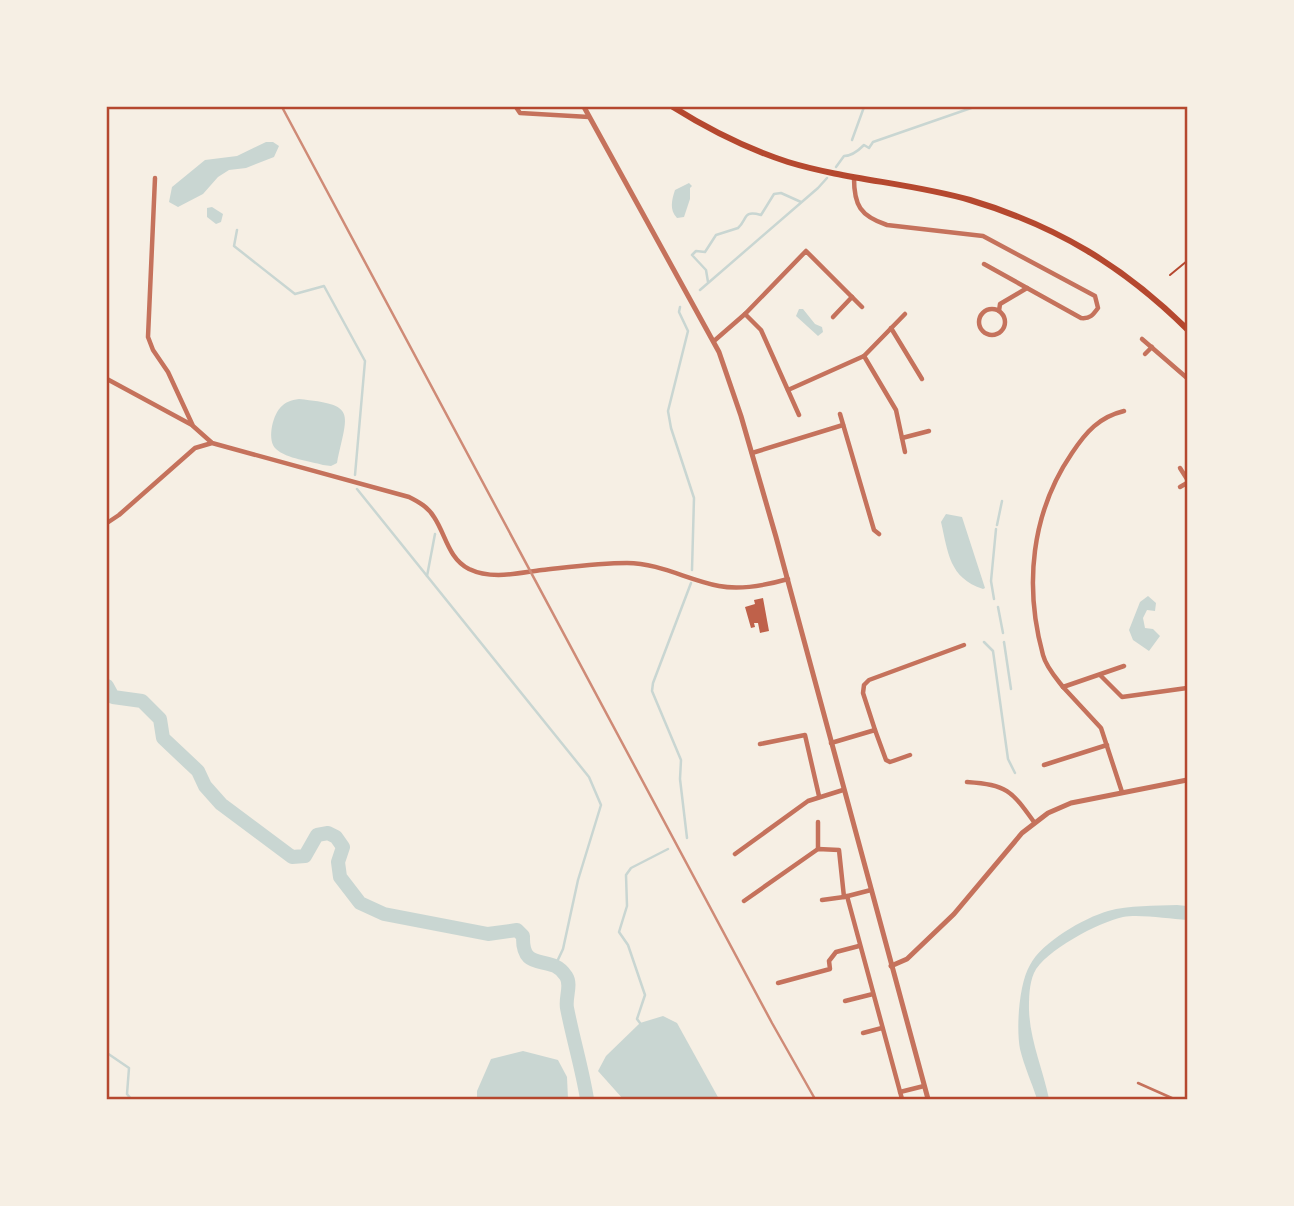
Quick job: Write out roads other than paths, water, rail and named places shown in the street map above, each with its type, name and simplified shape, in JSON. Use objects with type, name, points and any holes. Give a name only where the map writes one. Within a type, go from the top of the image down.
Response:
[{"type":"main road","points":[[673,107],[746,146],[788,162],[970,200],[1044,226],[1095,253],[1122,272],[1162,304],[1187,329]]},
{"type":"street","points":[[516,107],[520,113],[589,117]]},
{"type":"street","points":[[584,107],[714,341],[752,453],[788,579],[928,1099]]},
{"type":"street","points":[[155,177],[148,337],[193,426]]},
{"type":"street","points":[[855,177],[854,193],[858,205],[865,215],[875,221],[887,225],[983,236],[1095,296],[1098,308],[1093,315],[1081,318],[985,264]]},
{"type":"street","points":[[714,341],[745,314],[806,251],[862,307]]},
{"type":"street","points":[[999,311],[992,309],[982,314],[980,325],[986,333],[997,334],[1003,330],[1005,319],[999,311],[1000,304],[1027,288]]},
{"type":"street","points":[[833,317],[852,297]]},
{"type":"street","points":[[745,314],[761,330],[799,415]]},
{"type":"street","points":[[788,390],[864,356],[905,314]]},
{"type":"street","points":[[891,328],[922,379]]},
{"type":"street","points":[[1142,339],[1187,378]]},
{"type":"street","points":[[1145,354],[1152,347]]},
{"type":"street","points":[[864,356],[896,410],[905,452]]},
{"type":"street","points":[[107,379],[193,426],[212,443],[410,497],[423,505],[433,516],[449,550],[457,560],[468,568],[483,573],[505,575],[628,563],[650,565],[719,586],[747,586],[788,579]]},
{"type":"street","points":[[1122,792],[1101,728],[1063,687],[1044,659],[1035,617],[1033,556],[1048,496],[1064,465],[1098,420],[1124,411]]},
{"type":"street","points":[[840,414],[874,530],[879,534]]},
{"type":"street","points":[[752,453],[843,425]]},
{"type":"street","points":[[902,438],[929,431]]},
{"type":"street","points":[[107,523],[195,448],[212,443]]},
{"type":"street","points":[[1180,468],[1187,481],[1180,487]]},
{"type":"street","points":[[911,755],[890,762],[886,760],[863,693],[864,685],[869,680],[964,645]]},
{"type":"street","points":[[1063,687],[1124,666]]},
{"type":"street","points":[[1100,675],[1122,697],[1187,688]]},
{"type":"street","points":[[831,743],[875,730]]},
{"type":"street","points":[[760,744],[805,735],[819,796]]},
{"type":"street","points":[[1044,765],[1107,745]]},
{"type":"street","points":[[891,966],[907,959],[954,914],[1034,822],[1071,803],[1187,780]]},
{"type":"street","points":[[967,782],[989,783],[1008,791],[1018,799],[1034,822]]},
{"type":"street","points":[[735,854],[807,801],[843,790]]},
{"type":"street","points":[[818,822],[818,849]]},
{"type":"street","points":[[744,901],[818,849],[839,850],[845,896],[902,1099]]},
{"type":"street","points":[[822,900],[871,890]]},
{"type":"street","points":[[778,983],[830,969],[829,961],[836,952],[859,946]]},
{"type":"street","points":[[845,1001],[873,994]]},
{"type":"street","points":[[863,1033],[882,1028]]},
{"type":"street","points":[[900,1092],[924,1086]]},
{"type":"lane","points":[[1138,1083],[1174,1099]]},
{"type":"waterway","points":[[852,140],[864,107]]},
{"type":"waterway","points":[[836,167],[844,156],[853,154],[864,145],[869,148],[873,142],[974,107]]},
{"type":"waterway","points":[[700,290],[827,178]]},
{"type":"waterway","points":[[708,282],[706,270],[692,255],[696,251],[705,252],[716,235],[738,228],[748,215],[761,215],[774,194],[781,193],[801,202]]},
{"type":"waterway","points":[[237,230],[234,246],[295,294],[324,286],[365,361],[355,475]]},
{"type":"waterway","points":[[680,307],[679,312],[688,331],[668,411],[694,498],[692,570]]},
{"type":"waterway","points":[[357,489],[589,777],[601,805],[578,880],[563,949],[555,966]]},
{"type":"waterway","points":[[997,525],[1002,501]]},
{"type":"waterway","points":[[994,599],[991,581],[996,529]]},
{"type":"waterway","points":[[427,576],[435,534]]},
{"type":"waterway","points":[[687,838],[680,779],[681,760],[652,691],[691,583]]},
{"type":"waterway","points":[[998,607],[1003,633]]},
{"type":"waterway","points":[[984,642],[993,651],[1008,759],[1015,773]]},
{"type":"waterway","points":[[1004,642],[1011,689]]},
{"type":"waterway","points":[[107,686],[113,697],[142,701],[160,719],[163,738],[198,771],[205,786],[221,804],[292,857],[305,856],[317,835],[328,833],[336,837],[343,847],[338,862],[340,877],[360,903],[384,914],[488,934],[517,930],[523,936],[527,955],[560,969],[568,980],[567,1008],[587,1099]]},
{"type":"waterway","points":[[640,1023],[637,1019],[645,995],[628,945],[619,932],[627,906],[626,875],[631,868],[668,849]]},
{"type":"waterway","points":[[107,1053],[129,1068],[127,1094],[131,1099]]},
{"type":"railway","points":[[282,107],[815,1099]]}]
